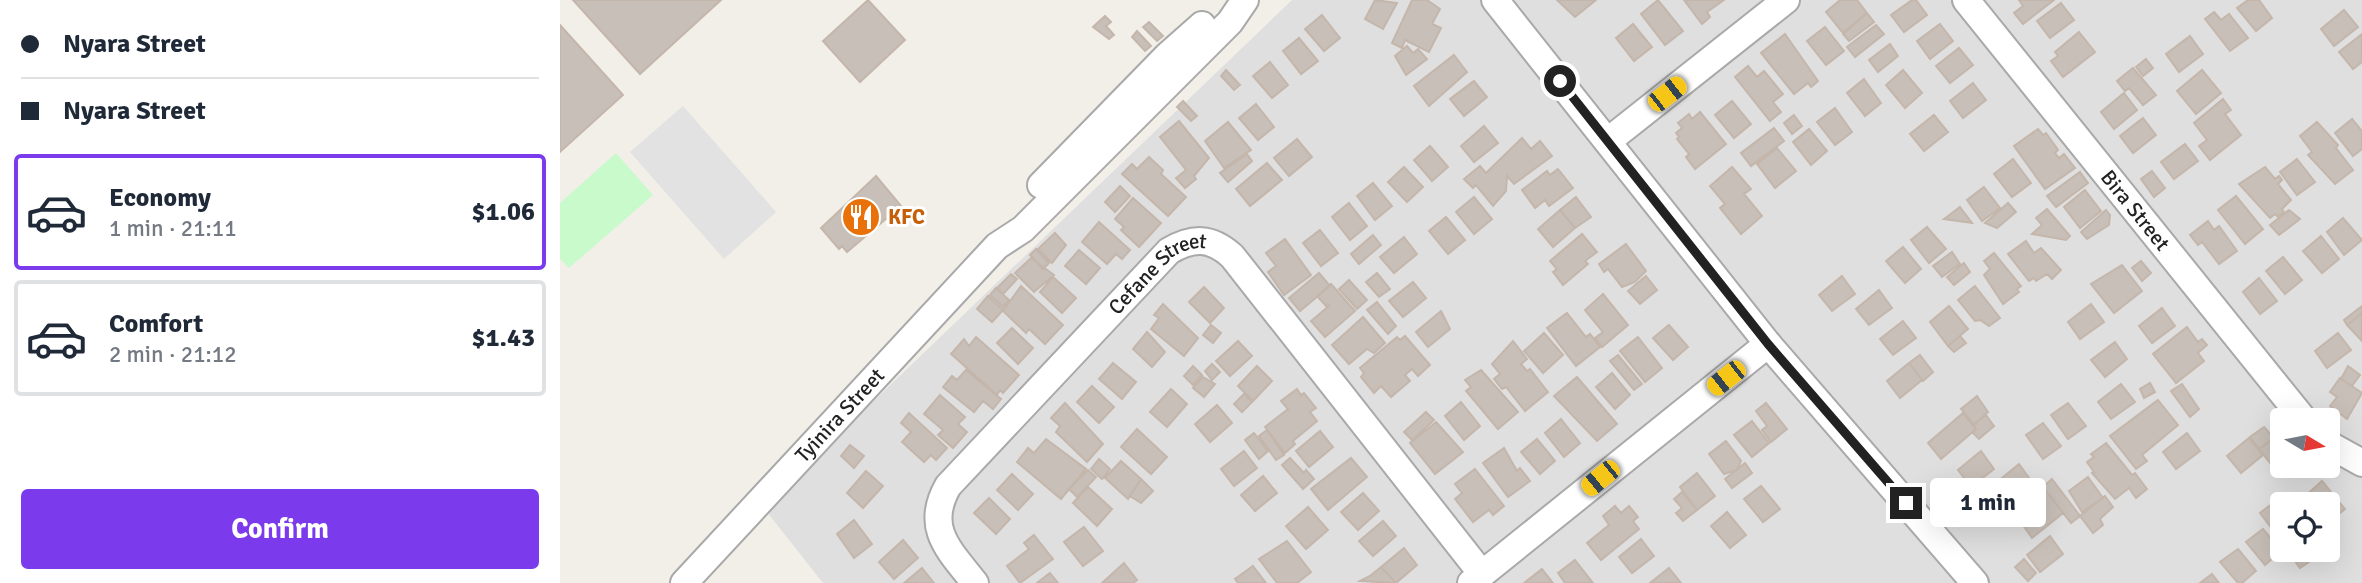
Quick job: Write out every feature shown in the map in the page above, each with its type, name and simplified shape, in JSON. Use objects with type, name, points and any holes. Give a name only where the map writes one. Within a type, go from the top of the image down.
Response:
[{"type":"street","name":"Tyinira Street","points":[[997,246],[1011,217],[1076,148],[1167,56],[1221,8],[1239,0]]},
{"type":"street","name":"Tyinira Street","points":[[684,583],[997,246],[1024,229],[1230,22],[1245,0]]},
{"type":"street","points":[[1495,0],[1768,344],[1975,583]]},
{"type":"street","points":[[1608,141],[1786,0]]},
{"type":"street","name":"Bira Street","points":[[1966,0],[2294,408]]},
{"type":"street","name":"Cefane Street","points":[[975,583],[949,551],[940,533],[936,515],[948,486],[1169,251],[1184,242],[1204,240],[1220,245],[1232,256],[1476,579]]},
{"type":"street","points":[[1476,579],[1768,344]]},
{"type":"street","points":[[2340,451],[2362,463]]},
{"type":"shaded area","points":[[1292,0],[2362,0],[2362,583],[823,583],[763,507]]},
{"type":"shaded area","points":[[683,106],[776,212],[724,259],[630,152]]},
{"type":"green space","points":[[616,153],[653,195],[569,268],[560,259],[560,203]]},
{"type":"building","points":[[573,0],[721,0],[640,74]]},
{"type":"building","points":[[868,0],[905,40],[860,82],[823,41]]},
{"type":"building","points":[[1375,0],[1397,3],[1383,29],[1365,19]]},
{"type":"building","points":[[1412,0],[1427,0],[1440,9],[1432,24],[1441,28],[1429,52],[1405,40],[1402,48],[1392,43]]},
{"type":"building","points":[[1557,0],[1596,0],[1575,17]]},
{"type":"building","points":[[1658,0],[1683,31],[1665,45],[1641,14]]},
{"type":"building","points":[[1684,0],[1724,0],[1707,12],[1710,17],[1702,24]]},
{"type":"building","points":[[1840,0],[1857,0],[1867,13],[1843,33],[1826,12]]},
{"type":"building","points":[[1916,0],[1927,15],[1904,32],[1891,15]]},
{"type":"building","points":[[2019,0],[2054,0],[2023,24],[2014,13],[2023,6]]},
{"type":"building","points":[[2248,0],[2259,0],[2272,18],[2256,31],[2237,8]]},
{"type":"building","points":[[2061,3],[2074,20],[2050,38],[2037,21]]},
{"type":"building","points":[[2344,10],[2358,27],[2334,46],[2321,29]]},
{"type":"building","points":[[2214,12],[2221,20],[2229,14],[2248,38],[2230,51],[2205,19]]},
{"type":"building","points":[[1867,13],[1874,22],[1849,41],[1843,34]]},
{"type":"building","points":[[1322,15],[1340,38],[1324,51],[1305,29]]},
{"type":"building","points":[[1105,16],[1111,22],[1106,26],[1114,35],[1109,39],[1093,27]]},
{"type":"building","points":[[1149,22],[1163,36],[1157,41],[1143,27]]},
{"type":"building","points":[[1633,24],[1652,47],[1634,61],[1616,38]]},
{"type":"building","points":[[1940,24],[1953,41],[1930,59],[1917,41]]},
{"type":"building","points":[[560,25],[623,95],[560,152]]},
{"type":"building","points":[[1876,25],[1884,34],[1855,57],[1847,47]]},
{"type":"building","points":[[1825,27],[1844,51],[1826,65],[1807,41]]},
{"type":"building","points":[[1137,31],[1151,46],[1145,51],[1132,37]]},
{"type":"building","points":[[2079,32],[2095,52],[2063,77],[2051,61],[2058,56],[2055,52]]},
{"type":"building","points":[[1785,34],[1818,81],[1811,87],[1808,83],[1794,94],[1761,53]]},
{"type":"building","points":[[2362,34],[2362,62],[2353,69],[2339,52]]},
{"type":"building","points":[[2190,36],[2203,54],[2179,72],[2166,54]]},
{"type":"building","points":[[1299,38],[1318,61],[1301,74],[1283,51]]},
{"type":"building","points":[[1890,44],[1898,56],[1878,72],[1869,60]]},
{"type":"building","points":[[1407,46],[1413,53],[1418,49],[1427,59],[1406,75],[1395,56]]},
{"type":"building","points":[[1959,48],[1973,65],[1950,83],[1936,66]]},
{"type":"building","points":[[1454,55],[1467,72],[1429,106],[1414,86]]},
{"type":"building","points":[[2146,59],[2153,68],[2143,76],[2136,67]]},
{"type":"building","points":[[1270,62],[1288,85],[1272,98],[1253,76]]},
{"type":"building","points":[[1748,66],[1757,77],[1764,71],[1783,94],[1773,102],[1781,112],[1770,121],[1735,77]]},
{"type":"building","points":[[2133,68],[2156,95],[2143,105],[2129,88],[2125,91],[2117,81]]},
{"type":"building","points":[[1226,70],[1240,85],[1234,90],[1221,76]]},
{"type":"building","points":[[1903,70],[1922,93],[1905,108],[1886,85]]},
{"type":"building","points":[[2202,70],[2221,93],[2196,114],[2177,91]]},
{"type":"building","points":[[1864,79],[1881,103],[1865,116],[1847,93]]},
{"type":"building","points":[[1474,81],[1487,97],[1464,116],[1450,99]]},
{"type":"building","points":[[1973,83],[1986,100],[1963,118],[1950,101]]},
{"type":"building","points":[[2124,93],[2137,110],[2114,129],[2101,112]]},
{"type":"building","points":[[2223,99],[2231,110],[2225,114],[2241,135],[2210,160],[2199,146],[2207,140],[2194,123]]},
{"type":"building","points":[[1183,101],[1197,116],[1191,121],[1177,107]]},
{"type":"building","points":[[1732,101],[1751,124],[1734,138],[1715,115]]},
{"type":"building","points":[[1256,104],[1274,127],[1258,140],[1239,118]]},
{"type":"building","points":[[1835,108],[1852,132],[1835,145],[1817,122]]},
{"type":"building","points":[[1700,112],[1726,144],[1695,169],[1686,157],[1689,154],[1677,139],[1679,137],[1676,133],[1682,128],[1678,123],[1689,114],[1692,119]]},
{"type":"building","points":[[1794,115],[1802,126],[1792,134],[1784,123]]},
{"type":"building","points":[[1934,115],[1948,132],[1924,151],[1910,134]]},
{"type":"building","points":[[2143,118],[2156,135],[2133,153],[2120,136]]},
{"type":"building","points":[[2352,119],[2362,131],[2362,149],[2353,156],[2335,133]]},
{"type":"building","points":[[1179,121],[1209,158],[1194,176],[1196,179],[1185,188],[1176,178],[1186,170],[1160,137]]},
{"type":"building","points":[[1228,122],[1251,150],[1224,168],[1205,141]]},
{"type":"building","points":[[2317,122],[2338,145],[2336,148],[2353,170],[2335,184],[2308,155],[2312,152],[2300,136]]},
{"type":"building","points":[[1484,126],[1498,143],[1474,162],[1461,146]]},
{"type":"building","points":[[1774,128],[1784,141],[1751,166],[1741,153]]},
{"type":"building","points":[[1809,129],[1827,151],[1811,165],[1793,142]]},
{"type":"building","points":[[2038,129],[2043,135],[2046,133],[2058,150],[2055,153],[2059,158],[2064,154],[2075,168],[2045,189],[2014,146]]},
{"type":"building","points":[[1522,138],[1531,149],[1540,141],[1552,156],[1514,184],[1507,176],[1506,191],[1493,206],[1476,185],[1473,188],[1464,179],[1480,166],[1486,173]]},
{"type":"building","points":[[1297,139],[1312,157],[1289,176],[1274,158]]},
{"type":"building","points":[[2185,144],[2198,161],[2174,179],[2161,162]]},
{"type":"building","points":[[1430,146],[1448,167],[1432,181],[1414,160]]},
{"type":"building","points":[[1777,148],[1796,171],[1775,188],[1757,164]]},
{"type":"building","points":[[1247,154],[1252,161],[1228,182],[1220,173]]},
{"type":"building","points":[[1149,157],[1163,170],[1161,174],[1186,197],[1168,216],[1122,174],[1132,164],[1137,169]]},
{"type":"building","points":[[2013,159],[2031,183],[2012,197],[1994,174]]},
{"type":"building","points":[[2297,159],[2315,182],[2297,195],[2280,172]]},
{"type":"building","points":[[1267,163],[1282,180],[1250,206],[1236,189]]},
{"type":"building","points":[[1404,167],[1423,187],[1407,202],[1388,182]]},
{"type":"building","points":[[1732,167],[1751,189],[1744,194],[1762,216],[1741,234],[1720,208],[1725,204],[1710,186]]},
{"type":"building","points":[[2265,167],[2275,179],[2279,176],[2282,180],[2278,184],[2291,200],[2278,217],[2275,214],[2270,218],[2239,184]]},
{"type":"building","points":[[1558,169],[1573,188],[1549,206],[1545,200],[1535,208],[1522,190],[1547,171],[1550,175]]},
{"type":"building","points":[[2152,171],[2165,188],[2154,197],[2141,179]]},
{"type":"building","points":[[2080,172],[2088,183],[2056,207],[2047,196]]},
{"type":"building","name":"KFC","points":[[876,176],[901,206],[847,252],[842,246],[839,249],[821,228]]},
{"type":"building","points":[[1373,183],[1392,206],[1375,220],[1357,196]]},
{"type":"building","points":[[1120,186],[1130,196],[1115,212],[1105,202]]},
{"type":"building","points":[[1984,187],[2000,208],[1982,221],[1967,200]]},
{"type":"building","points":[[2085,190],[2101,211],[2080,228],[2064,207]]},
{"type":"building","points":[[2236,196],[2263,229],[2245,244],[2218,210]]},
{"type":"building","points":[[1474,197],[1492,219],[1474,234],[1456,212]]},
{"type":"building","points":[[1576,197],[1591,217],[1575,228],[1560,210]]},
{"type":"building","points":[[1133,198],[1161,223],[1139,247],[1121,230],[1124,227],[1115,219]]},
{"type":"building","points":[[1349,203],[1367,226],[1350,240],[1332,217]]},
{"type":"building","points":[[2008,203],[2016,212],[1997,228],[1985,223]]},
{"type":"building","points":[[1960,207],[1972,223],[1944,219]]},
{"type":"building","points":[[2047,209],[2070,236],[2066,240],[2032,234],[2042,225],[2036,218]]},
{"type":"building","points":[[1560,210],[1575,228],[1553,247],[1538,229]]},
{"type":"building","points":[[2106,210],[2110,215],[2109,225],[2087,239],[2081,232]]},
{"type":"building","points":[[2289,210],[2300,219],[2279,235],[2270,225]]},
{"type":"building","points":[[1446,217],[1465,240],[1448,254],[1429,231]]},
{"type":"building","points":[[2343,218],[2362,240],[2344,255],[2327,232]]},
{"type":"building","points":[[2208,221],[2214,230],[2219,226],[2237,251],[2219,264],[2202,242],[2198,245],[2190,235]]},
{"type":"building","points":[[1099,222],[1130,250],[1122,259],[1116,254],[1107,264],[1082,242]]},
{"type":"building","points":[[1927,227],[1946,249],[1929,263],[1911,240]]},
{"type":"building","points":[[1320,230],[1338,253],[1321,266],[1303,243]]},
{"type":"building","points":[[1055,233],[1066,245],[1052,263],[1038,249]]},
{"type":"building","points":[[1582,234],[1597,252],[1585,261],[1588,264],[1563,285],[1553,272],[1557,269],[1550,261]]},
{"type":"building","points":[[1373,235],[1381,245],[1359,264],[1351,254]]},
{"type":"building","points":[[2321,236],[2339,259],[2322,273],[2303,251]]},
{"type":"building","points":[[1404,237],[1417,254],[1394,273],[1380,257]]},
{"type":"building","points":[[1285,239],[1311,275],[1284,295],[1268,272],[1276,266],[1266,253]]},
{"type":"building","points":[[2026,241],[2034,253],[2041,248],[2061,270],[2052,279],[2047,274],[2036,281],[2034,278],[2029,281],[2008,254]]},
{"type":"building","points":[[1626,244],[1646,271],[1635,282],[1622,287],[1608,269],[1604,272],[1599,264]]},
{"type":"building","points":[[1903,247],[1921,269],[1905,283],[1886,261]]},
{"type":"building","points":[[1036,249],[1049,263],[1043,269],[1030,255]]},
{"type":"building","points":[[1079,250],[1100,268],[1086,284],[1065,266]]},
{"type":"building","points":[[1952,252],[1960,264],[1942,277],[1933,266]]},
{"type":"building","points":[[1994,253],[2021,286],[2017,289],[2019,292],[2003,304],[1984,275],[1990,269],[1984,261]]},
{"type":"building","points":[[2283,257],[2302,280],[2285,294],[2266,271]]},
{"type":"building","points":[[1031,258],[1054,275],[1034,292],[1015,273]]},
{"type":"building","points":[[2141,261],[2151,273],[2142,281],[2132,268]]},
{"type":"building","points":[[1964,263],[1970,272],[1954,285],[1947,277]]},
{"type":"building","points":[[2122,265],[2142,291],[2114,313],[2091,284]]},
{"type":"building","points":[[1319,273],[1330,286],[1300,311],[1289,298]]},
{"type":"building","points":[[1377,273],[1390,289],[1379,297],[1366,282]]},
{"type":"building","points":[[1011,274],[1017,279],[1003,294],[997,288]]},
{"type":"building","points":[[1646,276],[1657,290],[1640,304],[1628,291]]},
{"type":"building","points":[[1842,276],[1855,294],[1832,311],[1819,295]]},
{"type":"building","points":[[1053,277],[1076,298],[1062,313],[1040,292]]},
{"type":"building","points":[[2259,278],[2277,301],[2260,314],[2243,292]]},
{"type":"building","points":[[1349,280],[1367,300],[1357,309],[1339,289]]},
{"type":"building","points":[[1413,282],[1426,298],[1403,317],[1389,301]]},
{"type":"building","points":[[1331,284],[1355,311],[1325,337],[1311,321],[1330,305],[1326,306],[1317,296]]},
{"type":"building","points":[[1021,286],[1063,325],[1045,344],[1029,329],[1026,333],[1003,311]]},
{"type":"building","points":[[1975,286],[2000,318],[1989,326],[1980,320],[1975,321],[1958,300]]},
{"type":"building","points":[[1204,287],[1224,308],[1210,323],[1189,302]]},
{"type":"building","points":[[996,288],[1009,300],[1003,307],[990,295]]},
{"type":"building","points":[[1879,290],[1892,308],[1869,325],[1856,309]]},
{"type":"building","points":[[1603,294],[1628,325],[1602,347],[1595,338],[1603,332],[1585,310]]},
{"type":"building","points":[[988,296],[1003,310],[992,322],[977,309]]},
{"type":"building","points":[[1377,302],[1396,326],[1388,334],[1367,310]]},
{"type":"building","points":[[1163,304],[1198,338],[1184,356],[1151,329],[1159,318],[1154,315]]},
{"type":"building","points":[[2091,304],[2104,322],[2080,339],[2068,322]]},
{"type":"building","points":[[1949,306],[1968,329],[1948,346],[1930,322]]},
{"type":"building","points":[[2362,306],[2362,313],[2347,325],[2344,320]]},
{"type":"building","points":[[2162,308],[2175,326],[2152,343],[2139,326]]},
{"type":"building","points":[[1441,311],[1450,329],[1428,347],[1416,332]]},
{"type":"building","points":[[1567,313],[1586,337],[1590,334],[1600,347],[1576,366],[1547,328]]},
{"type":"building","points":[[2362,313],[2362,341],[2347,325]]},
{"type":"building","points":[[1363,317],[1385,343],[1374,353],[1367,349],[1349,364],[1332,345]]},
{"type":"building","points":[[1903,321],[1916,338],[1893,355],[1880,339]]},
{"type":"building","points":[[1211,325],[1221,333],[1213,343],[1203,335]]},
{"type":"building","points":[[1669,325],[1688,347],[1673,360],[1653,338]]},
{"type":"building","points":[[2187,327],[2198,342],[2202,339],[2207,345],[2198,353],[2204,361],[2176,383],[2153,354]]},
{"type":"building","points":[[1012,328],[1033,348],[1018,364],[997,343]]},
{"type":"building","points":[[1147,332],[1165,352],[1152,367],[1133,349]]},
{"type":"building","points":[[1544,333],[1563,355],[1543,373],[1524,351]]},
{"type":"building","points":[[2338,333],[2351,350],[2327,368],[2315,351]]},
{"type":"building","points":[[1405,336],[1430,365],[1418,376],[1412,369],[1405,375],[1410,381],[1391,397],[1381,386],[1374,393],[1361,377],[1364,373],[1360,368],[1397,337],[1400,340]]},
{"type":"building","points":[[1960,336],[1966,343],[1954,352],[1948,346]]},
{"type":"building","points":[[976,337],[1019,375],[1003,393],[1000,390],[997,395],[951,354],[964,339],[969,346]]},
{"type":"building","points":[[1638,337],[1662,368],[1645,382],[1620,351]]},
{"type":"building","points":[[1238,341],[1252,356],[1230,376],[1216,361]]},
{"type":"building","points":[[1513,341],[1527,359],[1521,364],[1527,371],[1530,369],[1548,392],[1525,411],[1506,387],[1502,389],[1494,379],[1500,374],[1492,364]]},
{"type":"building","points":[[2115,342],[2127,359],[2105,377],[2091,360]]},
{"type":"building","points":[[1618,355],[1642,384],[1634,390],[1610,361]]},
{"type":"building","points":[[1920,355],[1933,372],[1923,381],[1909,363]]},
{"type":"building","points":[[1113,363],[1136,382],[1122,399],[1099,379]]},
{"type":"building","points":[[1909,363],[1922,380],[1900,398],[1887,381]]},
{"type":"building","points":[[1212,364],[1220,372],[1212,380],[1205,371]]},
{"type":"building","points":[[1193,366],[1202,375],[1193,385],[1184,376]]},
{"type":"building","points":[[1257,366],[1272,381],[1253,401],[1238,386]]},
{"type":"building","points":[[2348,366],[2360,375],[2352,386],[2341,379]]},
{"type":"building","points":[[966,370],[1001,399],[993,409],[983,401],[974,412],[943,387],[952,376],[957,380]]},
{"type":"building","points":[[1481,370],[1518,412],[1498,429],[1466,391],[1471,387],[1465,380]]},
{"type":"building","points":[[1612,373],[1630,395],[1615,409],[1596,387]]},
{"type":"building","points":[[1203,377],[1215,384],[1204,397],[1193,388]]},
{"type":"building","points":[[1577,377],[1617,424],[1597,441],[1554,396]]},
{"type":"building","points":[[2340,378],[2362,393],[2347,419],[2340,414],[2340,408],[2330,406],[2337,397],[2330,392]]},
{"type":"building","points":[[2150,383],[2155,392],[2144,398],[2140,389]]},
{"type":"building","points":[[2121,384],[2135,402],[2111,419],[2098,402]]},
{"type":"building","points":[[2182,384],[2199,409],[2190,417],[2171,391]]},
{"type":"building","points":[[1092,386],[1114,407],[1099,423],[1077,402]]},
{"type":"building","points":[[1171,389],[1187,404],[1167,427],[1150,412]]},
{"type":"building","points":[[1297,389],[1301,395],[1304,393],[1316,408],[1310,412],[1317,421],[1293,441],[1295,444],[1285,453],[1265,427],[1288,409],[1281,401]]},
{"type":"building","points":[[1244,394],[1252,402],[1242,412],[1234,404]]},
{"type":"building","points":[[940,395],[965,417],[958,424],[967,432],[953,448],[938,435],[943,430],[924,414]]},
{"type":"building","points":[[1977,396],[1988,412],[1974,425],[1961,409]]},
{"type":"building","points":[[2158,400],[2178,425],[2142,455],[2147,461],[2136,469],[2110,436]]},
{"type":"building","points":[[1461,402],[1480,426],[1464,440],[1445,416]]},
{"type":"building","points":[[1065,403],[1103,444],[1087,462],[1056,432],[1060,426],[1051,418]]},
{"type":"building","points":[[1766,403],[1787,429],[1771,442],[1762,430],[1767,426],[1756,411]]},
{"type":"building","points":[[2068,403],[2086,426],[2068,439],[2051,415]]},
{"type":"building","points":[[1217,405],[1232,423],[1210,442],[1195,424]]},
{"type":"building","points":[[1426,412],[1434,420],[1412,440],[1404,432]]},
{"type":"building","points":[[909,413],[947,448],[936,460],[931,455],[924,462],[902,442],[911,432],[901,423]]},
{"type":"building","points":[[1963,413],[1976,429],[1941,459],[1928,443]]},
{"type":"building","points":[[1986,415],[1994,426],[1979,439],[1973,433],[1976,429],[1973,425]]},
{"type":"building","points":[[1561,419],[1580,443],[1564,457],[1545,433]]},
{"type":"building","points":[[1752,421],[1769,443],[1752,457],[1734,435]]},
{"type":"building","points":[[1436,422],[1463,452],[1435,474],[1410,443]]},
{"type":"building","points":[[2043,423],[2061,446],[2043,459],[2026,435]]},
{"type":"building","points":[[2264,427],[2270,434],[2270,441],[2259,449],[2250,437]]},
{"type":"building","points":[[1137,429],[1167,457],[1151,474],[1121,447]]},
{"type":"building","points":[[1267,430],[1284,455],[1276,460],[1259,436]]},
{"type":"building","points":[[1320,431],[1333,447],[1309,467],[1296,451]]},
{"type":"building","points":[[1254,433],[1268,451],[1259,459],[1245,440]]},
{"type":"building","points":[[2187,433],[2200,451],[2176,469],[2163,452]]},
{"type":"building","points":[[2249,438],[2263,455],[2241,473],[2227,456]]},
{"type":"building","points":[[1046,439],[1086,469],[1061,499],[1017,462],[1028,448],[1034,453]]},
{"type":"building","points":[[1537,439],[1555,461],[1540,474],[1521,452]]},
{"type":"building","points":[[1726,441],[1741,461],[1737,470],[1724,474],[1709,454]]},
{"type":"building","points":[[2270,441],[2270,463],[2259,449]]},
{"type":"building","points":[[2106,443],[2147,489],[2136,498],[2129,488],[2115,499],[2092,473],[2094,472],[2087,462],[2094,457],[2091,454]]},
{"type":"building","points":[[850,445],[864,456],[854,468],[841,456]]},
{"type":"building","points":[[1504,448],[1517,471],[1520,468],[1530,481],[1508,497],[1483,463]]},
{"type":"building","points":[[1244,451],[1257,468],[1234,486],[1221,469]]},
{"type":"building","points":[[1981,451],[1994,469],[1971,487],[1958,470]]},
{"type":"building","points":[[1290,458],[1314,479],[1303,489],[1282,465]]},
{"type":"building","points":[[1351,458],[1367,477],[1328,510],[1311,489]]},
{"type":"building","points":[[1099,459],[1110,469],[1102,479],[1091,469]]},
{"type":"building","points":[[1121,461],[1141,479],[1128,499],[1105,478]]},
{"type":"building","points":[[1745,463],[1752,473],[1732,488],[1725,479]]},
{"type":"building","points":[[2019,464],[2032,482],[2008,500],[1996,483]]},
{"type":"building","points":[[1475,469],[1504,506],[1493,515],[1489,510],[1473,522],[1455,499],[1462,493],[1455,484]]},
{"type":"building","points":[[1088,470],[1096,477],[1077,497],[1069,489]]},
{"type":"building","points":[[866,471],[883,486],[863,508],[847,493]]},
{"type":"building","points":[[1697,473],[1715,496],[1697,510],[1680,487]]},
{"type":"building","points":[[1012,474],[1033,494],[1018,510],[997,490]]},
{"type":"building","points":[[1263,476],[1277,493],[1255,511],[1241,495]]},
{"type":"building","points":[[2088,477],[2103,498],[2082,512],[2069,491]]},
{"type":"building","points":[[1141,479],[1153,491],[1141,503],[1130,496]]},
{"type":"building","points":[[2052,479],[2080,516],[2071,523],[2043,487]]},
{"type":"building","points":[[2322,481],[2331,492],[2310,492]]},
{"type":"building","points":[[1761,486],[1780,509],[1763,522],[1744,499]]},
{"type":"building","points":[[1088,487],[1112,509],[1097,526],[1073,503]]},
{"type":"building","points":[[2046,491],[2063,513],[2032,538],[2016,515]]},
{"type":"building","points":[[1682,492],[1697,510],[1683,521],[1676,513],[1682,508],[1674,499]]},
{"type":"building","points":[[1363,493],[1379,511],[1358,530],[1341,512]]},
{"type":"building","points":[[2105,496],[2113,507],[2100,519],[2103,525],[2093,533],[2080,516]]},
{"type":"building","points":[[989,498],[1010,519],[996,534],[974,513]]},
{"type":"building","points":[[1615,506],[1621,513],[1629,506],[1638,517],[1633,521],[1639,529],[1601,560],[1587,543],[1609,525],[1603,516]]},
{"type":"building","points":[[1308,507],[1328,530],[1306,549],[1286,526]]},
{"type":"building","points":[[2270,507],[2270,526],[2260,513]]},
{"type":"building","points":[[1727,512],[1746,535],[1730,548],[1711,526]]},
{"type":"building","points":[[854,520],[872,544],[854,558],[837,534]]},
{"type":"building","points":[[1383,521],[1396,536],[1373,556],[1359,541]]},
{"type":"building","points":[[1084,527],[1103,551],[1083,566],[1064,542]]},
{"type":"building","points":[[2263,529],[2270,538],[2270,561],[2265,565],[2246,542]]},
{"type":"building","points":[[1034,535],[1053,559],[1020,583],[1007,566],[1029,549],[1024,543]]},
{"type":"building","points":[[2050,536],[2063,554],[2040,572],[2027,555]]},
{"type":"building","points":[[1641,539],[1654,556],[1632,573],[1619,557]]},
{"type":"building","points":[[903,540],[918,558],[894,579],[879,562]]},
{"type":"building","points":[[1287,541],[1311,572],[1297,583],[1277,583],[1259,559]]},
{"type":"building","points":[[1404,548],[1417,565],[1396,583],[1381,567]]},
{"type":"building","points":[[2238,549],[2256,571],[2242,583],[2238,583],[2220,562]]},
{"type":"building","points":[[2024,559],[2036,573],[2028,581],[2015,567]]},
{"type":"building","points":[[1575,560],[1593,583],[1565,583],[1558,573]]},
{"type":"building","points":[[2296,562],[2309,562],[2300,568]]},
{"type":"building","points":[[1124,563],[1137,580],[1133,583],[1102,583]]},
{"type":"building","points":[[1253,566],[1266,583],[1238,583],[1235,579]]},
{"type":"building","points":[[1381,567],[1396,583],[1360,581],[1370,576]]},
{"type":"building","points":[[922,568],[934,583],[904,583]]},
{"type":"building","points":[[1669,568],[1681,583],[1650,583]]},
{"type":"building","points":[[1542,569],[1553,583],[1524,583]]},
{"type":"building","points":[[1050,573],[1058,583],[1037,583]]},
{"type":"building","points":[[2212,574],[2219,583],[2200,583]]},
{"type":"place","name":"KFC","points":[[861,217]]},
{"type":"route","points":[[1560,81],[1768,344],[1906,503]]}]
